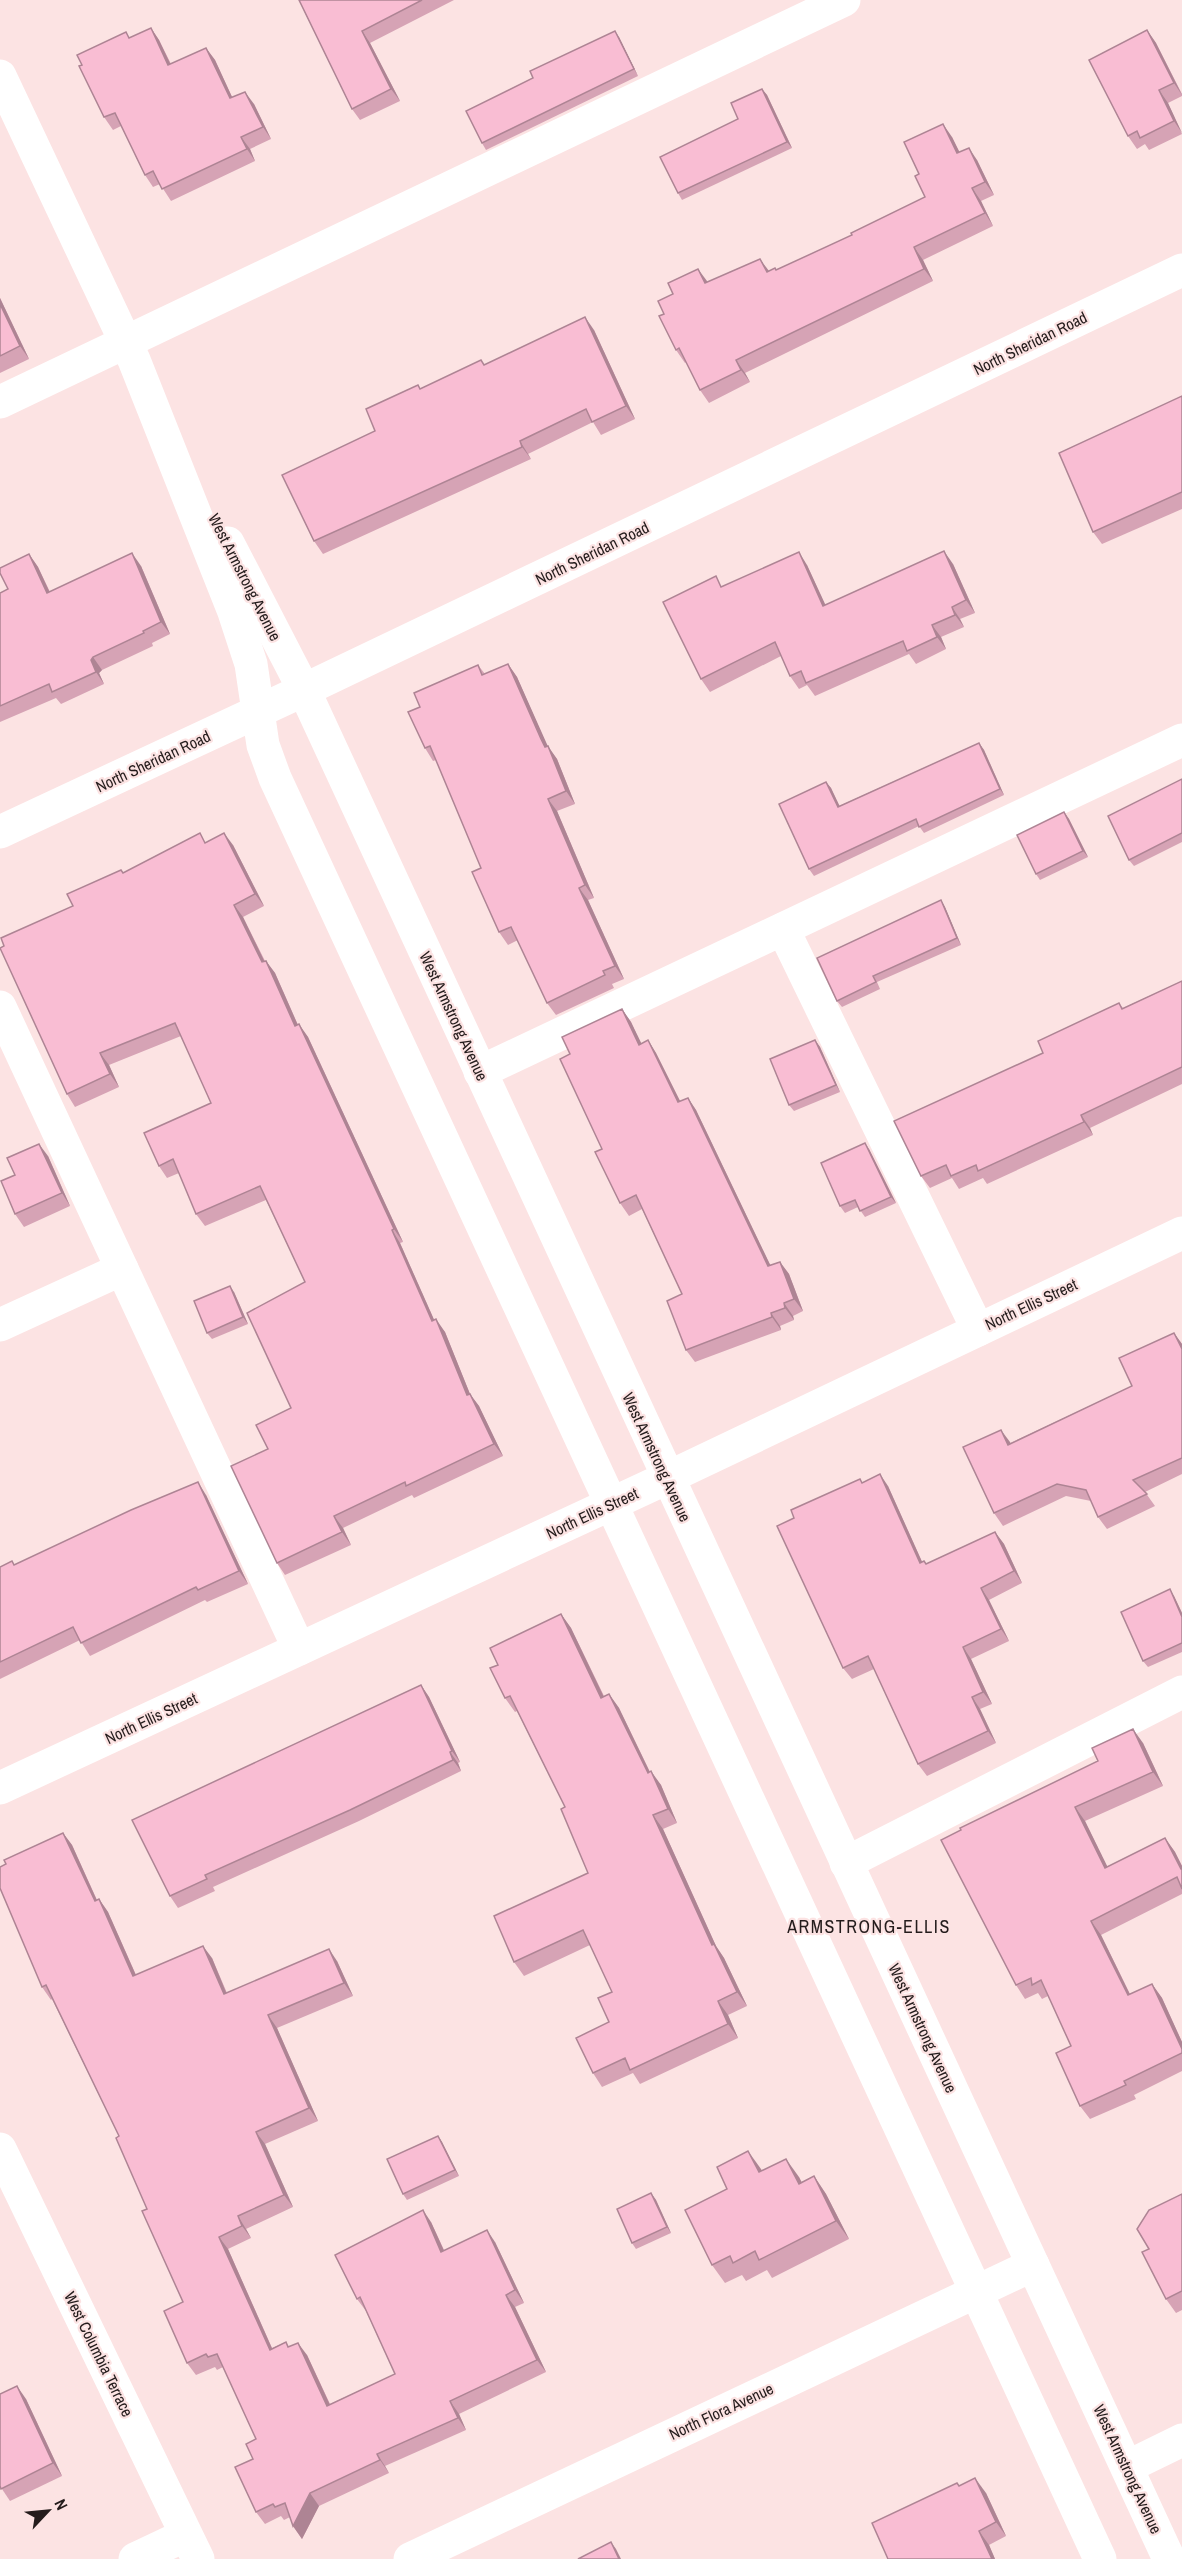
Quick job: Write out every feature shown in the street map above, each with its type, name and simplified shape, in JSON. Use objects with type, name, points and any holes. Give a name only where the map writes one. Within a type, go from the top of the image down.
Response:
[{"type":"street","points":[[0,402],[130,352],[844,0]]},
{"type":"street","name":"West Armstrong Avenue","points":[[0,76],[130,352],[304,690],[1169,2559]]},
{"type":"street","name":"North Sheridan Road","points":[[0,832],[258,712],[1182,270]]},
{"type":"street","name":"West Armstrong Avenue","points":[[130,352],[240,627],[253,675],[263,745],[275,778],[1100,2559]]},
{"type":"street","points":[[480,1072],[1182,740]]},
{"type":"street","points":[[783,929],[978,1330]]},
{"type":"street","points":[[0,1007],[299,1649]]},
{"type":"street","name":"North Ellis Street","points":[[0,1788],[667,1478],[1182,1233]]},
{"type":"street","points":[[0,1325],[122,1269]]},
{"type":"street","points":[[846,1863],[1182,1692]]},
{"type":"street","name":"West Columbia Terrace","points":[[0,2149],[192,2547]]},
{"type":"street","name":"North Flora Avenue","points":[[410,2559],[1033,2265]]},
{"type":"street","points":[[1127,2467],[1182,2440]]},
{"type":"street","points":[[135,2559],[192,2547]]},
{"type":"building","points":[[299,0],[422,0],[362,31],[391,89],[352,109]]},
{"type":"building","points":[[151,28],[168,65],[206,48],[230,98],[245,92],[263,127],[241,137],[247,149],[162,189],[153,171],[145,175],[115,113],[104,117],[79,66],[82,65],[77,55],[126,32],[129,38]]},
{"type":"building","points":[[1147,30],[1174,83],[1159,90],[1174,121],[1140,138],[1137,131],[1128,136],[1089,60]]},
{"type":"building","points":[[615,31],[634,69],[482,143],[466,111],[533,78],[530,71]]},
{"type":"building","points":[[762,89],[787,142],[678,193],[660,157],[738,119],[731,103]]},
{"type":"building","points":[[943,124],[957,153],[969,148],[985,182],[972,188],[985,213],[914,247],[924,269],[736,360],[741,370],[700,390],[679,348],[676,350],[659,316],[664,314],[658,301],[673,294],[668,283],[698,269],[705,283],[760,259],[767,272],[775,268],[776,270],[852,235],[851,233],[925,197],[915,176],[919,174],[904,142]]},
{"type":"building","points":[[0,304],[20,346],[0,356]]},
{"type":"building","points":[[585,317],[626,406],[592,422],[586,409],[520,441],[522,447],[314,541],[282,475],[375,431],[366,409],[418,385],[420,389],[481,360],[484,365]]},
{"type":"building","points":[[1182,396],[1182,492],[1093,532],[1059,453]]},
{"type":"building","points":[[944,551],[966,600],[952,607],[955,615],[932,625],[937,637],[907,651],[903,641],[806,683],[801,671],[790,676],[775,642],[701,679],[663,602],[716,576],[721,587],[799,552],[823,606]]},
{"type":"building","points":[[132,553],[161,622],[143,631],[144,633],[93,657],[91,660],[96,672],[52,692],[49,684],[0,706],[0,593],[8,589],[0,568],[29,554],[47,593]]},
{"type":"building","points":[[508,664],[541,739],[545,747],[548,746],[566,791],[548,799],[585,885],[579,888],[615,966],[603,971],[605,975],[547,1003],[511,927],[499,932],[472,872],[481,868],[430,746],[425,748],[408,712],[420,707],[414,693],[478,665],[482,675]]},
{"type":"building","points":[[979,743],[1000,789],[919,827],[916,819],[809,869],[779,804],[826,782],[838,807]]},
{"type":"building","points":[[1182,779],[1182,833],[1129,860],[1108,816]]},
{"type":"building","points":[[1064,812],[1083,851],[1036,874],[1017,835]]},
{"type":"building","points":[[200,833],[205,843],[224,833],[255,894],[234,905],[262,962],[266,961],[295,1026],[299,1024],[394,1229],[392,1230],[432,1321],[436,1319],[467,1395],[470,1394],[494,1444],[406,1486],[405,1482],[334,1516],[342,1532],[277,1563],[231,1466],[268,1449],[256,1425],[291,1408],[247,1313],[305,1282],[260,1186],[196,1214],[173,1159],[159,1166],[144,1133],[211,1103],[175,1023],[100,1053],[110,1074],[67,1094],[0,948],[4,946],[1,938],[73,906],[67,894],[121,870],[123,873]]},
{"type":"building","points":[[941,900],[957,938],[873,976],[876,982],[837,1001],[817,958]]},
{"type":"building","points":[[1182,981],[1182,1067],[1081,1115],[1084,1122],[978,1171],[976,1165],[951,1176],[946,1165],[921,1176],[894,1121],[1043,1053],[1038,1041],[1119,1003],[1122,1009]]},
{"type":"building","points":[[622,1009],[639,1045],[648,1040],[678,1102],[688,1098],[768,1266],[780,1262],[794,1299],[784,1303],[785,1308],[771,1313],[772,1317],[686,1350],[667,1301],[682,1294],[636,1195],[620,1203],[595,1152],[602,1149],[560,1059],[570,1054],[562,1037]]},
{"type":"building","points":[[815,1040],[836,1085],[789,1105],[770,1059]]},
{"type":"building","points":[[865,1143],[891,1197],[860,1211],[855,1200],[840,1206],[821,1163]]},
{"type":"building","points":[[39,1144],[62,1193],[15,1214],[1,1181],[15,1175],[7,1158]]},
{"type":"building","points":[[230,1286],[243,1317],[207,1333],[194,1301]]},
{"type":"building","points":[[1174,1333],[1182,1349],[1182,1458],[1133,1480],[1147,1494],[1098,1517],[1086,1490],[1057,1484],[994,1513],[963,1447],[1001,1430],[1008,1445],[1132,1386],[1119,1358]]},
{"type":"building","points":[[880,1474],[920,1563],[924,1561],[926,1564],[995,1532],[1014,1571],[981,1588],[1001,1629],[963,1647],[983,1692],[972,1697],[988,1731],[918,1764],[868,1656],[843,1668],[777,1526],[794,1518],[791,1510],[860,1479],[862,1483]]},
{"type":"building","points":[[198,1482],[239,1571],[198,1590],[196,1587],[81,1643],[73,1627],[0,1662],[0,1567],[12,1561],[14,1565],[131,1510]]},
{"type":"building","points":[[1170,1589],[1182,1617],[1182,1643],[1143,1661],[1121,1612]]},
{"type":"building","points":[[561,1614],[601,1698],[609,1694],[648,1773],[651,1771],[668,1809],[653,1815],[712,1945],[714,1944],[737,1992],[718,2001],[728,2024],[630,2070],[625,2058],[593,2073],[576,2038],[609,2022],[598,1998],[612,1992],[583,1930],[514,1962],[494,1916],[588,1873],[561,1809],[565,1807],[510,1696],[505,1698],[490,1668],[498,1665],[490,1648]]},
{"type":"building","points":[[421,1685],[452,1751],[450,1752],[453,1760],[350,1810],[205,1875],[207,1879],[170,1896],[132,1820]]},
{"type":"building","points":[[1133,1729],[1153,1772],[1075,1807],[1105,1868],[1165,1838],[1182,1869],[1182,1889],[1177,1877],[1091,1921],[1128,1995],[1152,1984],[1182,2053],[1124,2081],[1126,2085],[1080,2106],[1056,2053],[1071,2046],[1041,1980],[1032,1985],[1031,1978],[1016,1985],[941,1840],[961,1830],[960,1828],[1098,1761],[1092,1748]]},
{"type":"building","points":[[63,1833],[95,1901],[99,1899],[133,1976],[203,1946],[224,1994],[329,1949],[344,1983],[268,2015],[309,2108],[256,2132],[284,2195],[238,2216],[242,2226],[219,2237],[270,2350],[286,2342],[288,2347],[298,2343],[327,2406],[395,2374],[360,2297],[357,2299],[335,2255],[423,2210],[441,2252],[487,2230],[515,2290],[506,2295],[537,2360],[450,2401],[458,2418],[377,2454],[380,2460],[310,2493],[293,2526],[285,2503],[275,2507],[273,2504],[256,2512],[235,2467],[253,2459],[246,2444],[256,2439],[217,2354],[208,2357],[206,2354],[187,2363],[164,2311],[183,2302],[142,2211],[147,2209],[116,2138],[119,2136],[46,1985],[42,1987],[0,1888],[0,1867],[6,1864],[4,1860]]},
{"type":"building","points":[[438,2136],[455,2170],[403,2194],[387,2159]]},
{"type":"building","points":[[748,2151],[759,2172],[786,2159],[799,2184],[814,2176],[836,2221],[759,2260],[755,2251],[733,2263],[730,2256],[712,2265],[685,2210],[727,2189],[717,2167]]},
{"type":"building","points":[[651,2193],[667,2227],[632,2243],[617,2209]]},
{"type":"building","points":[[1182,2194],[1182,2291],[1166,2299],[1142,2252],[1149,2249],[1137,2229],[1149,2210]]},
{"type":"building","points":[[17,2386],[53,2463],[1,2489],[0,2394]]},
{"type":"building","points":[[975,2478],[996,2522],[979,2531],[992,2559],[888,2559],[872,2523],[957,2483],[959,2486]]},
{"type":"building","points":[[611,2542],[619,2559],[578,2559]]},
{"type":"district","name":"ARMSTRONG-ELLIS","points":[[869,1926]]}]
